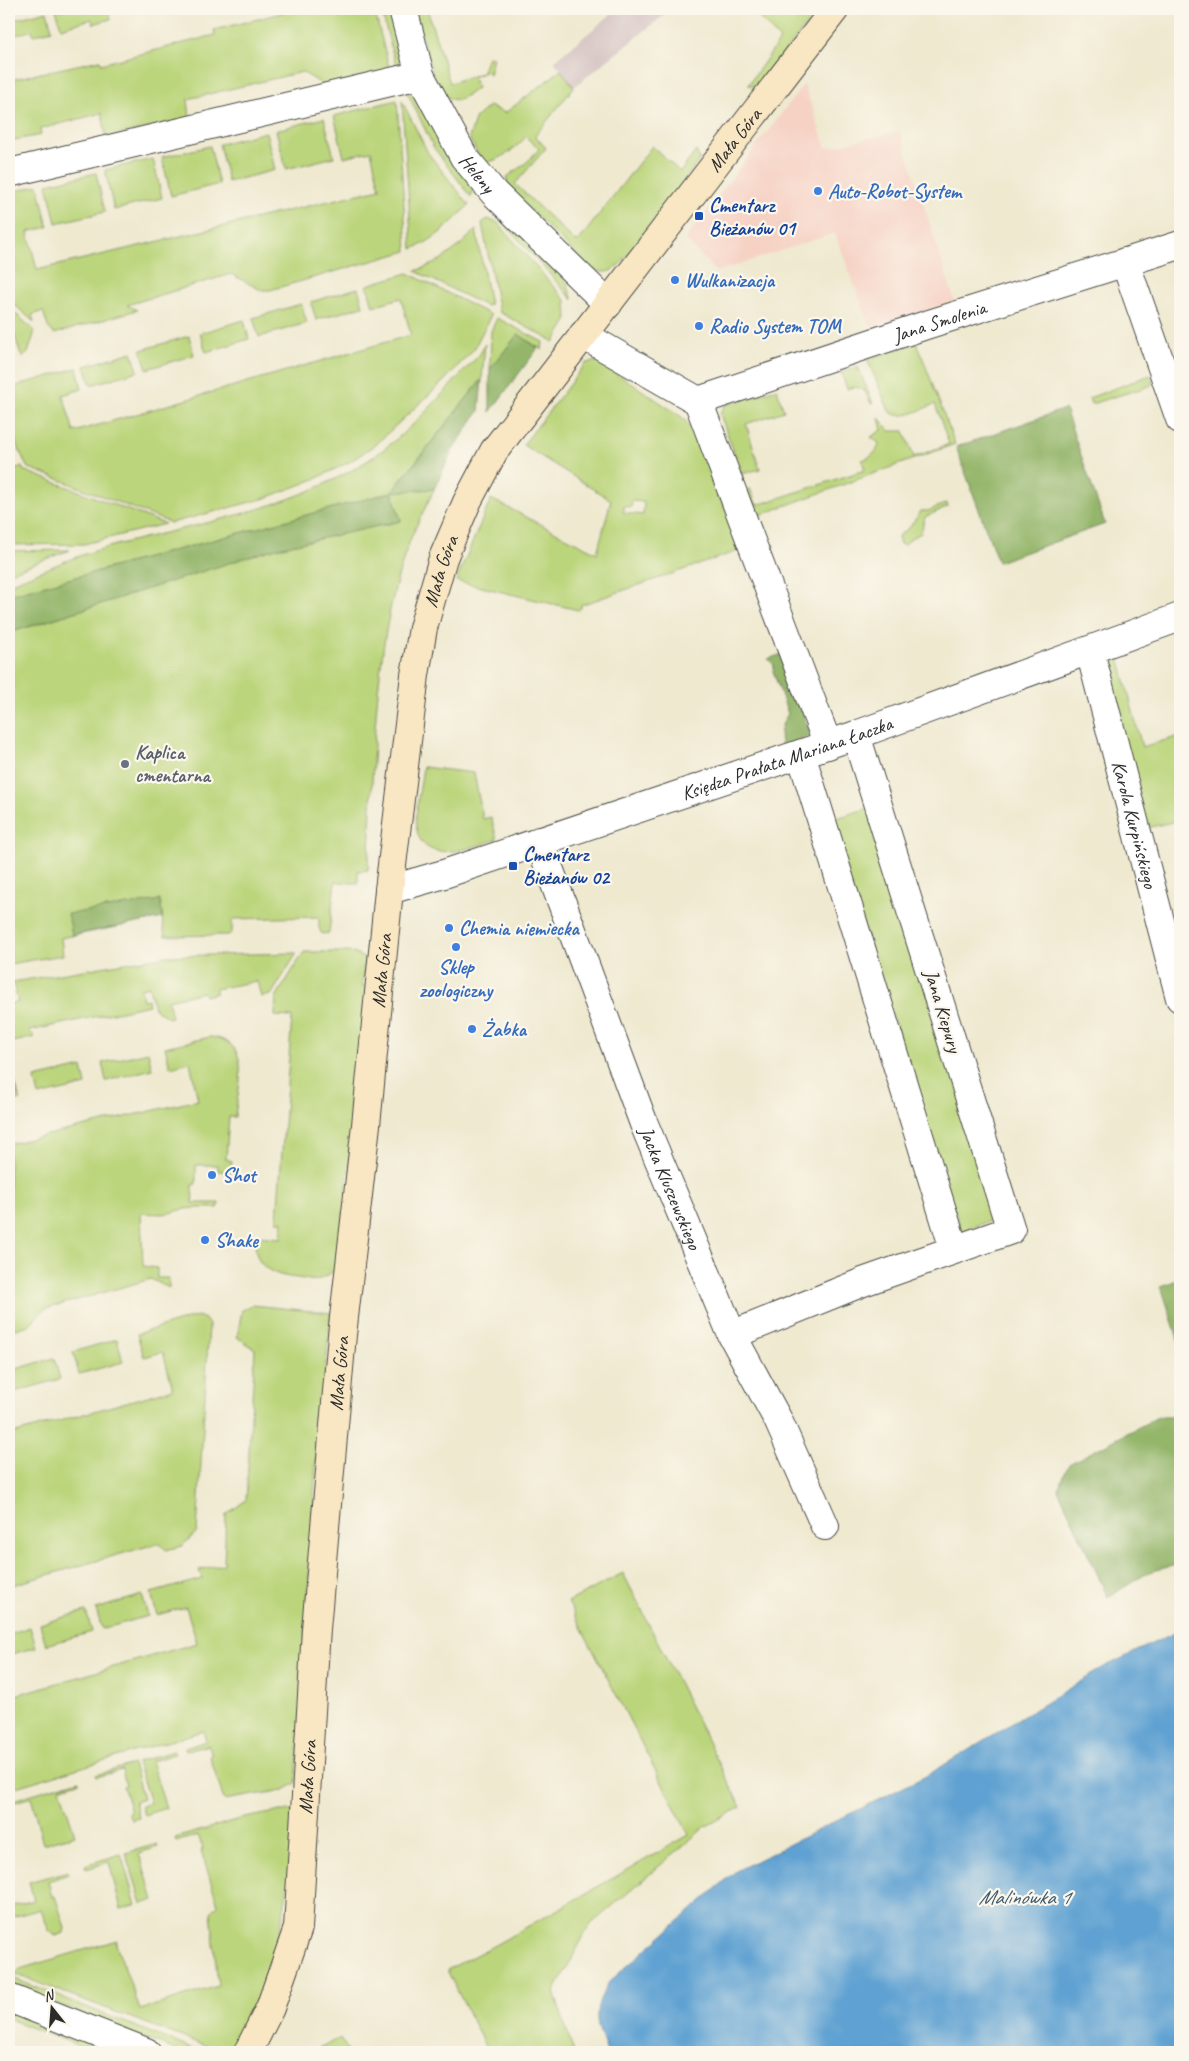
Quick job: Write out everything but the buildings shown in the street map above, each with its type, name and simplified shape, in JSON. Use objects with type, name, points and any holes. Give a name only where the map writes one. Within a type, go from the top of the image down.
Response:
[{"type":"street","name":"Heleny","points":[[403,9],[420,74],[447,128],[470,165],[494,192],[608,304]]},
{"type":"street","name":"Mała Góra","points":[[248,2052],[270,2008],[298,1928],[323,1543],[342,1334],[366,1124],[389,890],[414,675],[423,628],[443,558],[467,502],[494,451],[835,9]]},
{"type":"street","points":[[9,173],[420,74]]},
{"type":"street","name":"Jana Smolenia","points":[[698,401],[1180,245]]},
{"type":"street","points":[[1125,262],[1180,419]]},
{"type":"street","points":[[583,335],[698,401],[828,745]]},
{"type":"street","name":"Księdza Prałata Mariana Łaczka","points":[[389,890],[444,874],[828,745],[1180,617]]},
{"type":"street","name":"Karola Kurpińskiego","points":[[1090,651],[1180,998]]},
{"type":"street","name":"Jana Kiepury","points":[[732,1335],[863,1282],[1011,1230],[856,735]]},
{"type":"street","points":[[801,754],[954,1249]]},
{"type":"street","name":"Jacka Kluszewskiego","points":[[539,841],[644,1124],[732,1335],[778,1420],[825,1526]]},
{"type":"street","points":[[9,1998],[146,2052]]},
{"type":"shaded area","points":[[618,9],[672,9],[574,87],[554,61]]},
{"type":"shaded area","points":[[804,84],[826,148],[900,131],[955,302],[870,327],[835,233],[716,272],[685,239]]},
{"type":"green space","points":[[56,9],[108,9],[111,19],[93,24],[92,19],[61,28]]},
{"type":"green space","points":[[297,9],[374,9],[390,71],[325,86],[302,72],[188,99],[190,118],[106,138],[102,113],[40,129],[41,135],[9,141],[9,80],[100,60],[101,64],[215,35],[214,30]]},
{"type":"green space","points":[[381,9],[391,9],[402,57],[396,66]]},
{"type":"green space","points":[[414,9],[427,9],[450,83],[482,73],[488,57],[493,57],[489,75],[487,71],[473,77],[477,88],[460,99],[451,99],[441,92],[436,85]]},
{"type":"green space","points":[[755,9],[819,9],[756,87],[748,85],[780,40],[753,11]]},
{"type":"green space","points":[[47,11],[52,30],[34,35],[32,30],[9,37],[9,21]]},
{"type":"green space","points":[[561,70],[574,87],[535,136],[546,148],[515,184],[577,243],[652,146],[680,172],[696,151],[700,159],[623,261],[608,272],[600,272],[590,268],[507,187],[507,177],[527,162],[539,149],[526,137],[507,154],[483,163],[469,138],[476,117],[489,106],[505,113]]},
{"type":"green space","points":[[406,90],[414,93],[474,185],[471,197],[434,148]]},
{"type":"green space","points":[[397,100],[407,251],[270,290],[261,290],[231,274],[127,305],[137,310],[54,334],[48,327],[43,311],[32,315],[34,322],[9,300],[9,193],[38,185],[48,227],[28,232],[37,270],[380,189],[371,151],[344,157],[334,116]]},
{"type":"green space","points":[[402,101],[428,153],[469,205],[436,236],[412,249]]},
{"type":"green space","points":[[324,118],[334,157],[286,169],[276,130]]},
{"type":"green space","points":[[266,132],[275,170],[228,182],[219,144]]},
{"type":"green space","points":[[210,146],[219,184],[171,196],[162,157]]},
{"type":"green space","points":[[153,159],[162,198],[114,210],[105,170]]},
{"type":"green space","points":[[96,173],[105,212],[56,223],[47,184]]},
{"type":"green space","points":[[496,209],[566,281],[573,300],[493,211]]},
{"type":"green space","points":[[488,219],[498,223],[566,301],[567,321],[554,342],[499,312],[482,223]]},
{"type":"green space","points":[[476,230],[490,305],[486,306],[415,271],[433,264],[448,255]]},
{"type":"green space","points":[[408,273],[491,315],[474,349],[445,380],[376,444],[351,461],[315,479],[266,498],[171,523],[27,467],[9,428],[9,388],[77,368],[82,389],[63,395],[74,432],[411,335],[401,298],[373,306],[367,285]]},
{"type":"green space","points":[[358,288],[363,306],[316,320],[311,302]]},
{"type":"green space","points":[[301,304],[307,323],[259,337],[253,318]]},
{"type":"green space","points":[[9,308],[35,331],[28,353],[22,358],[9,318]]},
{"type":"green space","points":[[497,318],[543,342],[542,350],[518,334],[490,369],[491,331]]},
{"type":"green space","points":[[244,320],[249,339],[206,352],[200,333]]},
{"type":"green space","points":[[518,334],[538,348],[490,412],[490,369]]},
{"type":"green space","points":[[189,336],[194,355],[147,369],[141,350]]},
{"type":"green space","points":[[917,343],[955,444],[757,516],[748,489],[750,488],[757,505],[865,470],[862,460],[873,454],[879,443],[871,437],[882,430],[879,418],[890,431],[904,431],[914,457],[949,444],[935,404],[905,415],[894,414],[889,411],[867,359]]},
{"type":"green space","points":[[485,344],[482,379],[392,491],[434,489],[406,551],[395,589],[387,628],[376,709],[368,870],[358,871],[358,883],[335,882],[329,933],[322,934],[319,928],[319,917],[232,919],[232,933],[228,935],[165,936],[162,918],[61,938],[63,955],[9,964],[9,633],[273,549],[401,521],[392,492],[9,595],[9,584],[98,550],[270,505],[336,479],[383,450],[413,425],[480,354]]},
{"type":"green space","points":[[132,352],[138,371],[91,385],[85,366]]},
{"type":"green space","points":[[598,361],[682,417],[696,434],[741,550],[581,605],[581,608],[578,610],[456,581],[491,499],[597,553],[611,500],[523,445],[586,363]],"holes":[[[632,501],[644,502],[643,515],[624,513],[624,506],[631,507]]]},
{"type":"green space","points":[[858,367],[873,404],[871,404],[867,395],[860,388],[847,389],[841,372]]},
{"type":"green space","points":[[1150,375],[1153,383],[1150,386],[1091,404],[1089,398]]},
{"type":"green space","points":[[482,379],[479,411],[452,451],[434,489],[392,492]]},
{"type":"green space","points":[[777,389],[784,411],[746,424],[760,469],[742,474],[720,414],[725,405]]},
{"type":"green space","points":[[1065,409],[1105,524],[998,562],[956,447]]},
{"type":"green space","points":[[22,466],[23,470],[165,524],[84,544],[9,545],[9,472]]},
{"type":"green space","points":[[392,492],[401,521],[273,549],[9,633],[9,595]]},
{"type":"green space","points":[[947,503],[947,507],[925,517],[921,533],[911,538],[905,545],[900,544],[898,536],[909,528],[921,511],[928,511]]},
{"type":"green space","points":[[70,550],[9,573],[9,551]]},
{"type":"green space","points":[[782,654],[810,733],[807,737],[782,747],[781,730],[788,714],[773,671],[774,665],[768,659]]},
{"type":"green space","points":[[1119,657],[1142,747],[1180,736],[1180,820],[1143,829],[1100,664]]},
{"type":"green space","points":[[423,767],[474,773],[483,819],[491,817],[497,839],[472,847],[445,852],[433,850],[424,844],[418,834],[416,817]]},
{"type":"green space","points":[[869,808],[1001,1217],[961,1231],[830,820]]},
{"type":"green space","points":[[160,900],[163,918],[72,935],[68,914]]},
{"type":"green space","points":[[304,952],[351,952],[365,958],[362,986],[368,986],[338,1269],[317,1280],[289,1277],[272,1272],[260,1262],[255,1246],[256,1236],[281,1238],[283,1221],[277,1221],[277,1218],[292,1017],[275,1016],[276,997]]},
{"type":"green space","points":[[297,953],[271,995],[261,997],[257,981],[215,989],[217,993],[205,996],[204,992],[168,1000],[172,1017],[168,1018],[154,1008],[149,986],[141,988],[143,1000],[148,999],[149,1005],[29,1031],[35,1037],[9,1043],[9,1004],[18,1002],[13,982],[167,956]]},
{"type":"green space","points":[[210,1037],[224,1040],[233,1047],[238,1056],[240,1067],[235,1117],[229,1117],[226,1159],[232,1161],[231,1172],[218,1171],[218,1165],[196,1165],[196,1184],[192,1185],[193,1203],[219,1203],[218,1208],[187,1209],[163,1214],[141,1213],[143,1266],[157,1268],[157,1278],[169,1278],[169,1288],[151,1279],[45,1309],[29,1325],[9,1331],[9,1144],[198,1100],[190,1062],[170,1067],[165,1047]]},
{"type":"green space","points":[[148,1052],[152,1069],[106,1081],[102,1063]]},
{"type":"green space","points":[[82,1067],[86,1085],[39,1096],[35,1078]]},
{"type":"green space","points":[[15,1082],[20,1100],[9,1103],[9,1084]]},
{"type":"green space","points":[[1180,1279],[1180,1345],[1161,1286]]},
{"type":"green space","points":[[252,1305],[331,1313],[316,1465],[296,1783],[284,1790],[224,1800],[210,1757],[212,1756],[209,1745],[186,1751],[185,1748],[206,1741],[203,1731],[9,1789],[9,1697],[197,1643],[186,1607],[157,1615],[151,1593],[202,1579],[199,1570],[224,1564],[226,1515],[246,1500],[255,1349],[237,1337],[242,1310]]},
{"type":"green space","points":[[198,1316],[205,1319],[209,1325],[197,1532],[182,1546],[166,1550],[159,1543],[9,1586],[9,1435],[173,1389],[163,1352],[144,1357],[137,1334]]},
{"type":"green space","points":[[117,1339],[123,1362],[79,1374],[73,1352]]},
{"type":"green space","points":[[54,1358],[60,1379],[14,1392],[9,1371]]},
{"type":"green space","points":[[1158,1417],[1177,1417],[1180,1419],[1180,1564],[1149,1572],[1108,1597],[1058,1489],[1069,1464]]},
{"type":"green space","points":[[623,1573],[741,1807],[705,1827],[589,1926],[554,1992],[574,2052],[488,2052],[447,1970],[495,1945],[689,1835],[568,1602]]},
{"type":"green space","points":[[142,1595],[148,1616],[102,1629],[96,1609]]},
{"type":"green space","points":[[86,1611],[92,1632],[46,1645],[40,1624]]},
{"type":"green space","points":[[30,1627],[36,1647],[9,1655],[9,1634]]},
{"type":"green space","points":[[174,1751],[175,1754],[151,1761],[166,1808],[144,1815],[141,1806],[150,1803],[137,1762]]},
{"type":"green space","points":[[133,1764],[143,1799],[135,1802],[139,1818],[131,1820],[128,1812],[131,1811],[123,1786],[126,1785],[122,1770],[97,1777],[96,1775]]},
{"type":"green space","points":[[79,1780],[79,1782],[60,1788],[75,1835],[43,1844],[31,1797],[9,1804],[9,1801]]},
{"type":"green space","points":[[281,1811],[293,1811],[290,1871],[284,1912],[274,1954],[260,1995],[242,2034],[231,2052],[222,2052],[15,1974],[20,1969],[117,1940],[116,1944],[140,2010],[218,1986],[211,1912],[218,1905],[201,1850],[203,1849],[198,1835],[176,1842],[175,1838],[240,1819]]},
{"type":"green space","points":[[157,1844],[158,1847],[139,1853],[154,1900],[142,1904],[126,1853]]},
{"type":"green space","points":[[121,1854],[136,1905],[121,1909],[109,1862],[86,1869],[85,1865]]},
{"type":"green space","points":[[68,1871],[69,1874],[48,1881],[52,1897],[55,1896],[65,1928],[64,1933],[56,1936],[49,1931],[41,1909],[9,1918],[9,1907],[34,1900],[29,1882]]},
{"type":"green space","points":[[10,1977],[195,2050],[193,2052],[180,2052],[15,1987],[11,1985]]},
{"type":"green space","points":[[9,2010],[108,2052],[95,2052],[9,2019]]},
{"type":"green space","points":[[341,2038],[348,2052],[314,2052],[318,2048]]},
{"type":"water","name":"Malinówka 1","points":[[1180,1630],[1180,2052],[607,2052],[598,2024],[597,2009],[609,1982],[736,1871],[926,1776],[1104,1667]]},
{"type":"place","name":"Auto-Robot-System","points":[[818,191]]},
{"type":"place","name":"Cmentarz Bieżanów 01","points":[[699,216]]},
{"type":"place","name":"Wulkanizacja","points":[[675,280]]},
{"type":"place","name":"Radio System TOM","points":[[699,326]]},
{"type":"place","name":"Kaplica cmentarna","points":[[125,764]]},
{"type":"place","name":"Cmentarz Bieżanów 02","points":[[513,866]]},
{"type":"place","name":"Chemia niemiecka","points":[[449,928]]},
{"type":"place","name":"Sklep zoologiczny","points":[[456,947]]},
{"type":"place","name":"Żabka","points":[[472,1029]]},
{"type":"place","name":"Shot","points":[[212,1175]]},
{"type":"place","name":"Shake","points":[[205,1240]]}]
